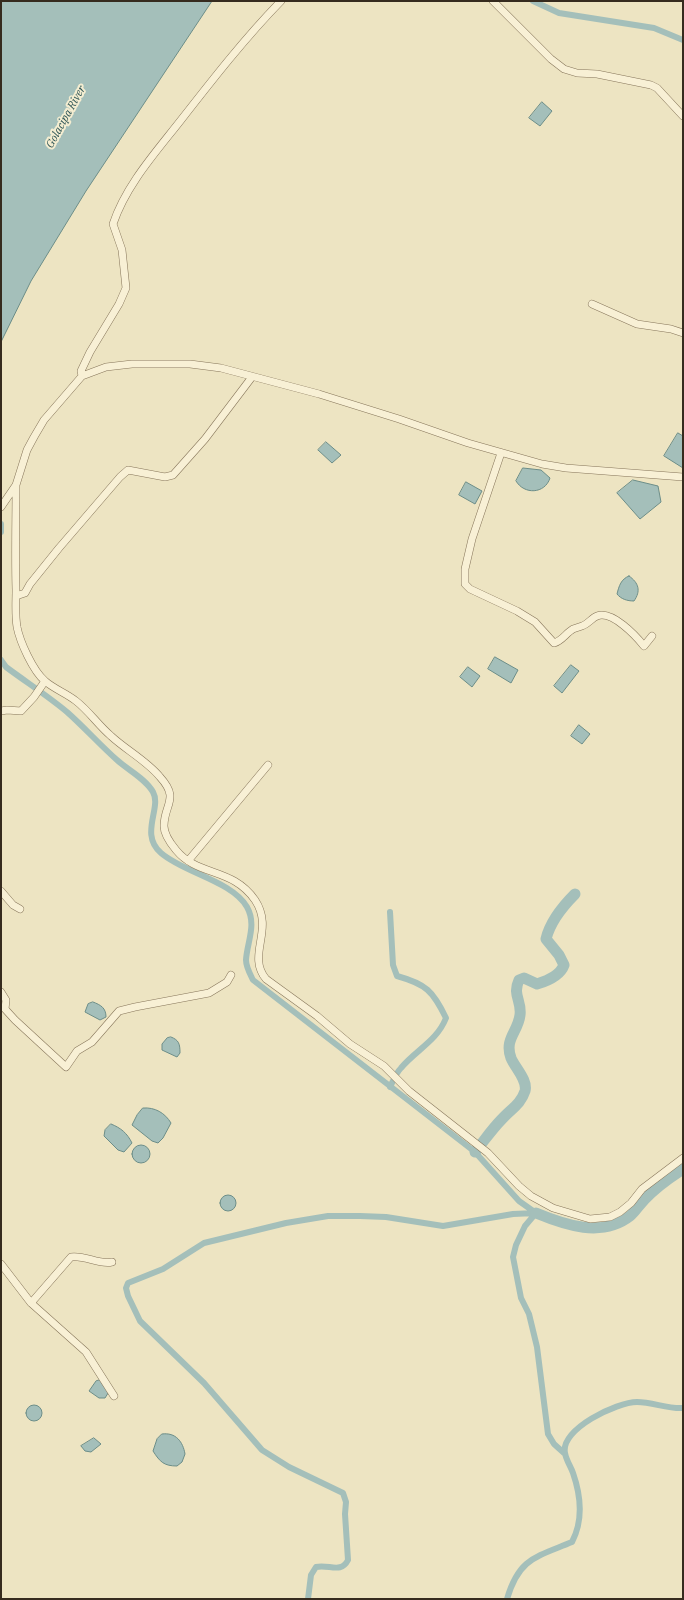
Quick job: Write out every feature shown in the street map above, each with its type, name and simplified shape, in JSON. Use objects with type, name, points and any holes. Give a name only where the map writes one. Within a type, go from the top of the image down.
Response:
[{"type":"street","points":[[82,376],[81,371],[90,352],[119,304],[126,288],[122,250],[113,224],[121,204],[163,142],[242,45],[281,1]]},
{"type":"street","points":[[493,1],[551,60],[564,70],[577,74],[598,74],[651,85],[657,88],[683,116]]},
{"type":"street","points":[[592,304],[637,324],[671,329],[683,333]]},
{"type":"street","points":[[1,507],[16,485],[27,450],[44,420],[82,376],[115,365],[190,364],[220,368],[319,394],[501,453],[566,468],[683,477]]},
{"type":"street","points":[[16,596],[25,593],[30,584],[59,548],[120,477],[128,470],[165,477],[173,475],[205,439],[252,377]]},
{"type":"street","points":[[501,453],[472,539],[465,569],[465,584],[470,589],[517,610],[535,622],[554,643],[559,642],[573,629],[582,626],[596,616],[602,615],[613,618],[632,632],[644,646],[652,636]]},
{"type":"street","points":[[16,485],[17,627],[30,659],[45,681],[78,702],[109,735],[160,777],[170,792],[170,803],[164,825],[167,838],[176,851],[188,861],[232,879],[255,900],[263,918],[258,963],[261,972],[266,979],[317,1016],[350,1044],[384,1066],[423,1102],[488,1153],[519,1186],[536,1199],[553,1208],[590,1219],[610,1217],[620,1212],[631,1203],[642,1189],[683,1158]]},
{"type":"street","points":[[1,712],[7,710],[21,711],[45,681]]},
{"type":"street","points":[[188,861],[268,765]]},
{"type":"street","points":[[1,891],[13,905],[20,909]]},
{"type":"street","points":[[1,993],[6,1000],[5,1009],[14,1020],[66,1067],[77,1051],[92,1042],[119,1011],[134,1006],[209,993],[227,982],[231,975]]},
{"type":"street","points":[[31,1303],[71,1257],[96,1260],[105,1264],[112,1262]]},
{"type":"street","points":[[1,1264],[31,1303],[86,1352],[114,1396]]},
{"type":"water","name":"Golacipa River","points":[[1,1],[212,1],[86,191],[31,281],[1,342]]},
{"type":"water","points":[[542,102],[552,111],[540,126],[529,118]]},
{"type":"water","points":[[678,433],[683,436],[683,468],[664,456]]},
{"type":"water","points":[[326,442],[341,455],[332,463],[318,450]]},
{"type":"water","points":[[523,468],[541,470],[550,478],[544,487],[539,490],[534,491],[524,489],[516,481]]},
{"type":"water","points":[[633,480],[658,486],[661,502],[640,519],[617,493]]},
{"type":"water","points":[[466,482],[482,491],[475,504],[459,495]]},
{"type":"water","points":[[629,576],[635,581],[638,587],[638,594],[634,601],[624,599],[617,594],[622,581]]},
{"type":"water","points":[[495,657],[518,670],[511,683],[488,669]]},
{"type":"water","points":[[571,665],[579,671],[562,693],[554,686]]},
{"type":"water","points":[[468,667],[480,676],[472,687],[460,677]]},
{"type":"water","points":[[579,725],[590,734],[582,744],[571,736]]},
{"type":"water","points":[[93,1002],[102,1007],[105,1011],[106,1017],[100,1020],[85,1012],[88,1004]]},
{"type":"water","points":[[171,1037],[177,1041],[179,1045],[180,1053],[177,1057],[162,1050],[162,1044],[167,1038]]},
{"type":"water","points":[[143,1108],[159,1111],[166,1116],[171,1123],[163,1138],[158,1143],[152,1141],[132,1125],[137,1115]]},
{"type":"water","points":[[111,1124],[123,1131],[132,1143],[124,1152],[118,1150],[104,1136],[105,1130]]},
{"type":"water","points":[[141,1145],[147,1148],[150,1154],[147,1160],[141,1163],[135,1160],[132,1154],[135,1148]]},
{"type":"water","points":[[225,1195],[231,1195],[236,1200],[234,1209],[231,1211],[225,1211],[220,1206],[220,1200]]},
{"type":"water","points":[[101,1380],[110,1390],[105,1398],[99,1398],[89,1391],[96,1381]]},
{"type":"water","points":[[34,1405],[40,1407],[42,1413],[40,1419],[34,1421],[28,1419],[26,1413],[28,1407]]},
{"type":"water","points":[[162,1434],[175,1436],[183,1446],[185,1454],[182,1462],[177,1466],[163,1463],[153,1451],[157,1439]]},
{"type":"water","points":[[94,1438],[101,1444],[91,1452],[85,1451],[81,1446]]},
{"type":"waterway","points":[[533,1],[559,13],[654,28],[683,40]]},
{"type":"waterway","points":[[1,524],[1,532]]},
{"type":"waterway","points":[[1,660],[6,667],[67,712],[117,760],[150,787],[155,798],[151,830],[152,838],[155,846],[161,853],[182,866],[230,890],[240,898],[247,907],[251,920],[251,934],[246,960],[247,968],[253,980],[475,1152],[519,1201],[536,1213],[525,1226],[516,1245],[513,1257],[521,1298],[529,1314],[537,1347],[548,1434],[554,1444],[564,1453]]},
{"type":"waterway","points":[[475,1152],[498,1123],[518,1103],[525,1091],[525,1083],[513,1062],[509,1051],[510,1041],[519,1021],[520,1015],[520,1006],[516,990],[517,985],[519,980],[524,978],[537,984],[541,983],[553,978],[562,969],[564,965],[559,955],[546,939],[550,927],[557,915],[575,894]]},
{"type":"waterway","points":[[390,912],[393,965],[397,976],[415,982],[428,990],[437,1001],[446,1018],[432,1039],[399,1070],[390,1087]]},
{"type":"waterway","points":[[536,1213],[559,1222],[583,1227],[596,1228],[619,1223],[634,1213],[653,1191],[683,1169]]},
{"type":"waterway","points":[[308,1599],[311,1575],[316,1567],[321,1566],[338,1568],[342,1567],[348,1560],[345,1514],[346,1502],[343,1493],[289,1467],[262,1450],[204,1383],[140,1321],[128,1296],[126,1288],[128,1283],[163,1269],[204,1243],[286,1223],[328,1216],[360,1216],[386,1217],[443,1226],[513,1214],[536,1213]]},
{"type":"waterway","points":[[507,1599],[512,1585],[523,1567],[530,1561],[548,1551],[572,1542],[576,1534],[580,1508],[578,1491],[565,1453],[566,1444],[571,1435],[580,1426],[592,1418],[628,1403],[643,1402],[683,1408]]}]
